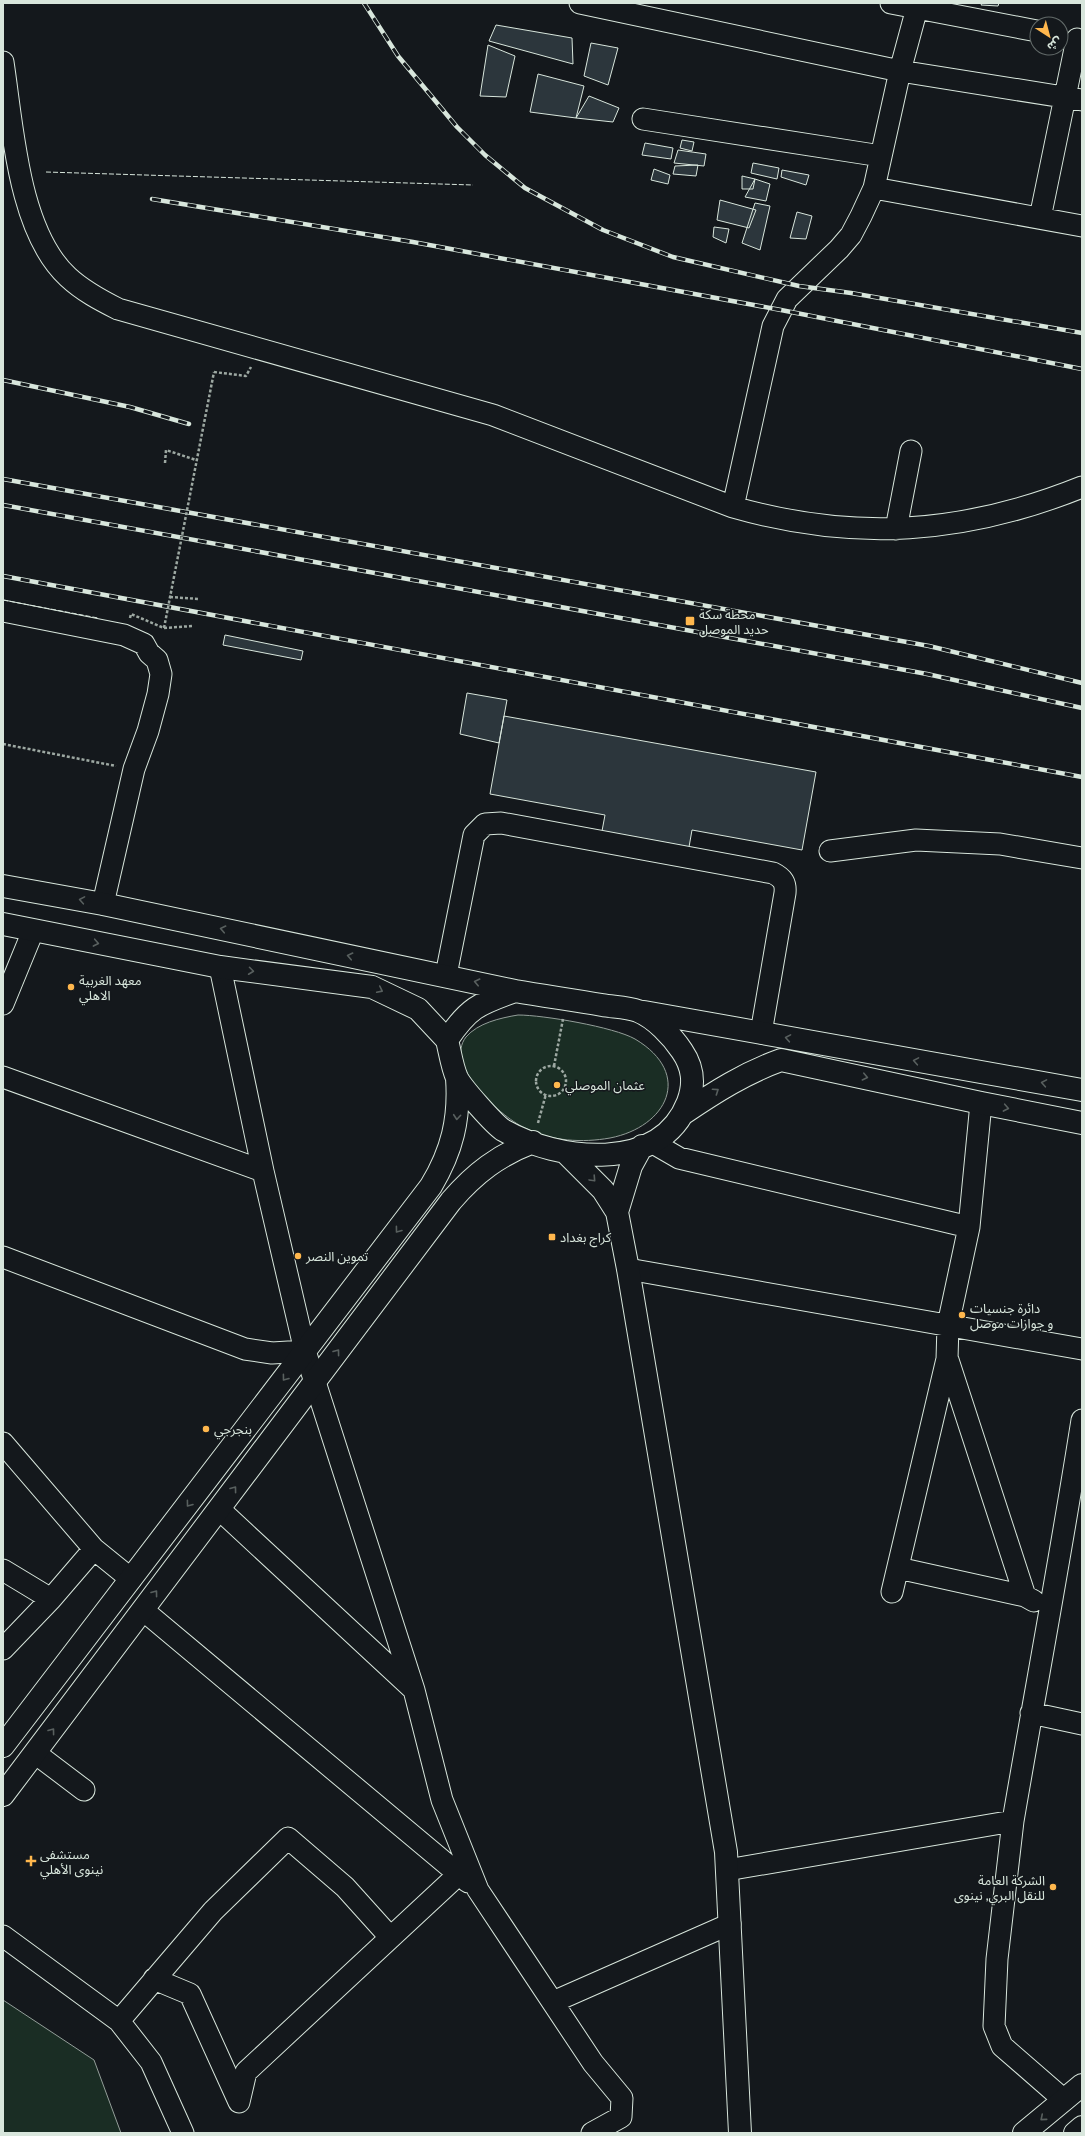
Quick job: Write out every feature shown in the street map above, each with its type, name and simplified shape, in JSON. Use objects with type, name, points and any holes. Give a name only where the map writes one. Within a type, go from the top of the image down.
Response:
[{"type":"main road","points":[[3,886],[103,904],[516,991],[638,1011],[1082,1090]]},
{"type":"main road","points":[[3,924],[220,967],[372,987],[418,1009],[447,1040],[457,1078],[459,1101],[457,1123],[451,1145],[443,1166],[431,1186],[3,1746]]},
{"type":"main road","points":[[447,1040],[460,1020],[477,1006],[516,991]]},
{"type":"main road","points":[[617,1212],[631,1166],[648,1145],[674,1127],[684,1113],[690,1095],[693,1077],[688,1059],[677,1043],[661,1027],[638,1011]]},
{"type":"main road","points":[[684,1113],[729,1083],[758,1068],[781,1060],[1082,1123]]},
{"type":"main road","points":[[457,1078],[502,1129],[552,1150],[609,1155],[648,1145]]},
{"type":"main road","points":[[3,1795],[464,1185],[496,1159],[532,1142]]},
{"type":"main road","points":[[565,1152],[604,1190],[617,1212],[628,1269],[719,1813],[727,1870],[740,2133]]},
{"type":"main road","points":[[1024,2133],[1082,2085]]},
{"type":"main road","points":[[1075,2133],[1082,2127]]},
{"type":"street","points":[[580,3],[900,71],[1074,98]]},
{"type":"street","points":[[891,3],[1029,29]]},
{"type":"street","points":[[734,507],[773,326],[787,299],[839,249],[851,235],[874,188],[900,71],[917,8]]},
{"type":"street","points":[[1040,218],[1074,98],[1073,38]]},
{"type":"street","points":[[3,62],[23,187]]},
{"type":"street","points":[[3,68],[27,207],[47,250],[67,276],[82,289],[118,309],[493,415],[734,507],[763,515],[829,527],[896,529],[932,526],[976,519],[1024,507],[1082,486]]},
{"type":"street","points":[[643,119],[881,156]]},
{"type":"street","points":[[874,188],[1082,226]]},
{"type":"street","points":[[896,529],[911,451]]},
{"type":"street","points":[[3,611],[124,635],[144,644],[157,660],[161,674],[148,731],[134,769],[103,904]]},
{"type":"street","points":[[446,976],[471,843],[478,829],[493,822],[773,873],[784,881],[785,894],[761,1033]]},
{"type":"street","points":[[830,851],[916,840],[1000,844],[1082,858]]},
{"type":"street","points":[[3,1004],[33,931]]},
{"type":"street","points":[[220,967],[263,1171],[305,1351],[414,1690],[442,1800],[478,1890],[593,2063],[622,2098],[621,2117],[592,2133]]},
{"type":"street","points":[[3,1077],[263,1171]]},
{"type":"street","points":[[892,1592],[947,1359],[948,1325],[969,1227],[981,1103]]},
{"type":"street","points":[[648,1145],[679,1158],[969,1227]]},
{"type":"street","points":[[3,1257],[232,1345],[272,1354],[305,1351]]},
{"type":"street","points":[[628,1269],[1082,1349]]},
{"type":"street","points":[[947,1359],[1025,1596]]},
{"type":"street","points":[[1064,2100],[1002,2046],[994,2026],[998,1959],[1013,1821],[1049,1608],[1063,1540],[1082,1420]]},
{"type":"street","points":[[3,1443],[94,1549],[131,1579]]},
{"type":"street","points":[[219,1509],[414,1690]]},
{"type":"street","points":[[1063,1540],[1082,1529]]},
{"type":"street","points":[[3,1649],[51,1599],[94,1549]]},
{"type":"street","points":[[898,1568],[1025,1596],[1049,1608]]},
{"type":"street","points":[[3,1570],[51,1599]]},
{"type":"street","points":[[142,1610],[478,1890]]},
{"type":"street","points":[[1031,1713],[1082,1724]]},
{"type":"street","points":[[35,1753],[84,1790]]},
{"type":"street","points":[[727,1870],[1013,1821]]},
{"type":"street","points":[[119,2021],[213,1911],[288,1838],[345,1887],[390,1937]]},
{"type":"street","points":[[154,1979],[190,1994],[239,2102],[246,2072],[459,1874]]},
{"type":"street","points":[[553,2002],[730,1924]]},
{"type":"street","points":[[3,1936],[119,2021],[151,2062],[183,2133]]},
{"type":"path","points":[[164,628],[214,372],[246,376]]},
{"type":"path","points":[[165,463],[166,450],[196,460]]},
{"type":"path","points":[[170,597],[199,600]]},
{"type":"path","points":[[131,614],[164,628],[193,626]]},
{"type":"path","points":[[3,744],[134,769]]},
{"type":"path","points":[[554,1066],[567,1000]]},
{"type":"path","points":[[554,1066],[559,1068],[565,1075],[565,1085],[560,1093],[546,1094],[539,1089],[538,1075],[544,1068],[554,1066]]},
{"type":"path","points":[[532,1142],[546,1094]]},
{"type":"green space","points":[[518,1015],[578,1022],[611,1030],[635,1039],[653,1053],[664,1068],[668,1083],[666,1098],[659,1111],[646,1123],[630,1132],[599,1140],[578,1141],[547,1136],[527,1129],[517,1123],[491,1103],[479,1090],[469,1076],[462,1062],[461,1049],[466,1037],[477,1028],[497,1020]]},
{"type":"green space","points":[[3,2000],[94,2060],[121,2133],[3,2133]]},
{"type":"building","points":[[982,3],[999,3],[998,6],[981,5]]},
{"type":"building","points":[[496,25],[572,38],[573,64],[489,41]]},
{"type":"building","points":[[591,43],[618,48],[608,85],[584,76]]},
{"type":"building","points":[[488,45],[515,56],[506,97],[480,96]]},
{"type":"building","points":[[538,74],[584,86],[576,118],[530,112]]},
{"type":"building","points":[[589,96],[619,108],[613,122],[576,118]]},
{"type":"building","points":[[682,140],[694,142],[692,151],[680,148]]},
{"type":"building","points":[[645,143],[673,148],[671,159],[642,155]]},
{"type":"building","points":[[678,150],[706,154],[704,166],[674,163]]},
{"type":"building","points":[[753,163],[779,168],[777,179],[751,173]]},
{"type":"building","points":[[698,165],[696,176],[673,174],[675,166]]},
{"type":"building","points":[[654,169],[670,175],[668,184],[651,180]]},
{"type":"building","points":[[782,170],[809,175],[806,185],[781,177]]},
{"type":"building","points":[[742,176],[755,179],[753,189],[742,189]]},
{"type":"building","points":[[755,179],[770,184],[766,201],[745,197]]},
{"type":"building","points":[[720,200],[756,210],[749,228],[717,220]]},
{"type":"building","points":[[755,203],[770,206],[760,250],[742,243]]},
{"type":"building","points":[[797,212],[812,216],[806,239],[790,238]]},
{"type":"building","points":[[714,227],[729,229],[726,243],[713,237]]},
{"type":"building","points":[[225,635],[303,651],[301,660],[223,645]]},
{"type":"building","points":[[467,693],[507,700],[499,743],[460,734]]},
{"type":"building","points":[[504,716],[816,772],[802,850],[692,830],[689,847],[602,831],[605,815],[490,794]]},
{"type":"railway","points":[[364,3],[398,56],[457,127],[485,155],[525,188],[603,230],[673,257],[799,286],[851,293],[1082,333]]},
{"type":"railway","points":[[152,199],[413,242],[781,310],[1082,369]]},
{"type":"railway","points":[[3,380],[130,407],[189,424]]},
{"type":"railway","points":[[3,479],[929,646],[1082,683]]},
{"type":"railway","points":[[3,505],[927,674],[1082,708]]},
{"type":"railway","points":[[3,576],[1082,777]]},
{"type":"fence","points":[[46,172],[473,185]]},
{"type":"fence","points":[[3,600],[98,618]]},
{"type":"place","name":"محطة سكة حديد الموصل","points":[[690,621]]},
{"type":"place","name":"معهد الغربية الاهلي","points":[[71,987]]},
{"type":"place","name":"عثمان الموصلي","points":[[557,1085]]},
{"type":"place","name":"كراج بغداد","points":[[552,1237]]},
{"type":"place","name":"تموين النصر","points":[[298,1256]]},
{"type":"place","name":"دائرة جنسيات و جوازات موصل","points":[[962,1315]]},
{"type":"place","name":"بنجرجي","points":[[206,1429]]},
{"type":"place","name":"مستشفى نينوى الأهلي","points":[[31,1861]]},
{"type":"place","name":"الشركة العامة للنقل البري, نينوى","points":[[1053,1887]]}]
